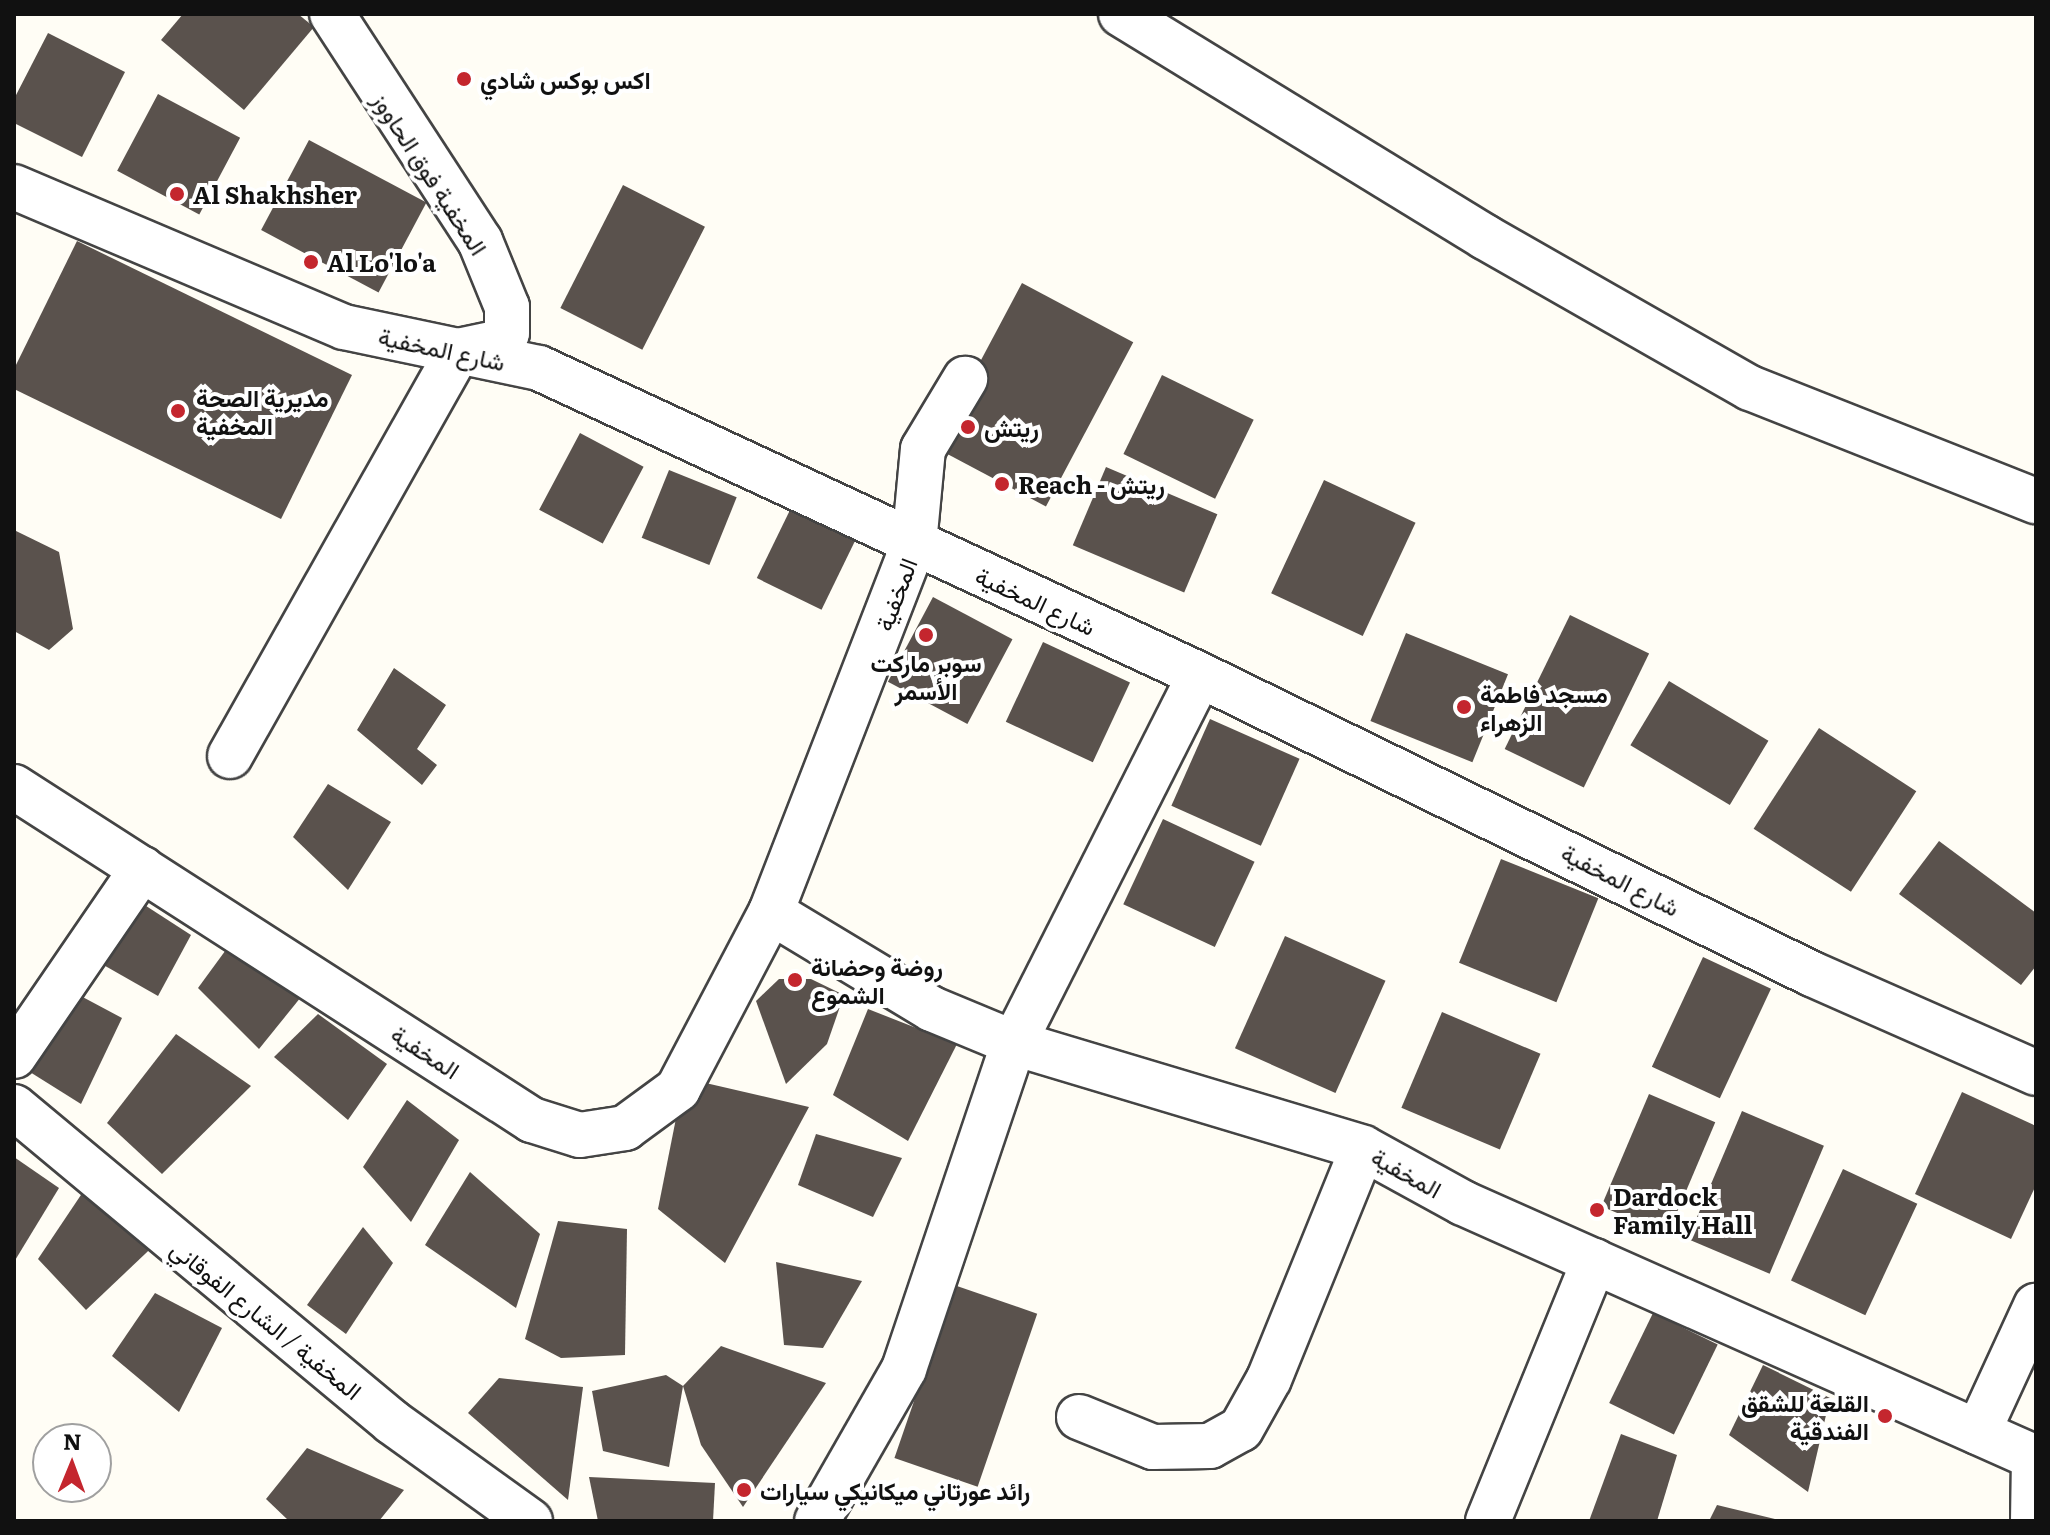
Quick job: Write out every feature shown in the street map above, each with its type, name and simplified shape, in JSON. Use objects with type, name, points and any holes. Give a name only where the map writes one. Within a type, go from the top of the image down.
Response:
[{"type":"street","name":"المخفية فوق الحاووز","points":[[332,14],[480,241],[507,307],[507,333],[497,343],[458,351]]},
{"type":"street","points":[[1121,14],[1485,237],[1750,388],[2036,501]]},
{"type":"street","name":"شارع المخفية","points":[[14,187],[344,327],[539,368],[1200,675],[1812,974],[2036,1073]]},
{"type":"street","points":[[230,756],[458,351]]},
{"type":"street","name":"المخفية","points":[[14,787],[532,1120],[580,1135],[625,1128],[678,1089],[771,912],[914,544],[923,449],[965,379]]},
{"type":"street","points":[[817,1521],[904,1369],[1014,1043],[1200,675]]},
{"type":"street","points":[[14,1056],[142,869]]},
{"type":"street","name":"المخفية","points":[[771,912],[932,1009],[1014,1043],[1363,1148],[1594,1261],[2035,1458]]},
{"type":"street","name":"المخفية / الشارع الفوقاني","points":[[14,1107],[392,1422],[530,1521]]},
{"type":"street","points":[[1079,1417],[1153,1447],[1210,1446],[1241,1429],[1269,1379],[1363,1148]]},
{"type":"street","points":[[1488,1521],[1594,1261]]},
{"type":"street","points":[[1978,1432],[2036,1306]]},
{"type":"street","points":[[2033,1521],[2035,1458]]},
{"type":"building","points":[[183,14],[298,14],[314,27],[244,110],[161,40]]},
{"type":"building","points":[[48,33],[125,72],[82,157],[14,123],[14,99]]},
{"type":"building","points":[[158,94],[240,138],[199,214],[117,171]]},
{"type":"building","points":[[309,140],[426,202],[379,293],[261,230]]},
{"type":"building","points":[[623,185],[705,227],[642,350],[560,308]]},
{"type":"building","points":[[77,241],[352,375],[281,519],[14,389],[14,369]]},
{"type":"building","points":[[1022,283],[1133,342],[1046,506],[935,447]]},
{"type":"building","points":[[1162,375],[1254,420],[1215,499],[1123,454]]},
{"type":"building","points":[[580,433],[644,467],[603,544],[539,510]]},
{"type":"building","points":[[1106,467],[1217,514],[1184,593],[1073,545]]},
{"type":"building","points":[[669,470],[737,497],[709,565],[642,538]]},
{"type":"building","points":[[1324,480],[1416,523],[1363,636],[1271,593]]},
{"type":"building","points":[[791,508],[856,540],[822,610],[757,578]]},
{"type":"building","points":[[14,530],[59,552],[73,629],[49,650],[14,631]]},
{"type":"building","points":[[933,597],[1012,639],[967,724],[888,682]]},
{"type":"building","points":[[1570,615],[1649,654],[1584,787],[1505,749]]},
{"type":"building","points":[[1406,633],[1508,674],[1472,762],[1370,721]]},
{"type":"building","points":[[1043,642],[1130,683],[1093,762],[1006,722]]},
{"type":"building","points":[[394,668],[446,705],[417,749],[437,765],[422,785],[357,730]]},
{"type":"building","points":[[1669,681],[1768,741],[1730,805],[1630,745]]},
{"type":"building","points":[[1210,719],[1300,759],[1261,846],[1171,806]]},
{"type":"building","points":[[1819,728],[1916,791],[1851,892],[1754,829]]},
{"type":"building","points":[[328,784],[391,822],[348,890],[293,837]]},
{"type":"building","points":[[1163,819],[1255,862],[1215,947],[1123,904]]},
{"type":"building","points":[[1939,841],[2036,913],[2036,966],[2021,985],[1899,894]]},
{"type":"building","points":[[1501,859],[1598,898],[1556,1002],[1459,963]]},
{"type":"building","points":[[126,893],[191,935],[158,996],[100,963]]},
{"type":"building","points":[[1285,936],[1385,981],[1335,1093],[1235,1048]]},
{"type":"building","points":[[228,947],[301,997],[259,1049],[198,988]]},
{"type":"building","points":[[1703,957],[1771,989],[1720,1098],[1652,1067]]},
{"type":"building","points":[[779,979],[811,979],[844,995],[827,1044],[786,1084],[756,1001]]},
{"type":"building","points":[[62,986],[122,1018],[81,1104],[14,1062]]},
{"type":"building","points":[[868,1009],[957,1044],[908,1141],[833,1095]]},
{"type":"building","points":[[1442,1012],[1540,1054],[1500,1150],[1401,1108]]},
{"type":"building","points":[[318,1014],[387,1064],[348,1120],[274,1057]]},
{"type":"building","points":[[176,1034],[251,1086],[162,1174],[107,1123]]},
{"type":"building","points":[[684,1078],[809,1107],[725,1263],[658,1209]]},
{"type":"building","points":[[1962,1092],[2036,1126],[2036,1185],[2011,1239],[1915,1194]]},
{"type":"building","points":[[1649,1094],[1715,1122],[1668,1234],[1601,1206]]},
{"type":"building","points":[[407,1100],[459,1140],[411,1222],[363,1167]]},
{"type":"building","points":[[1742,1111],[1824,1146],[1770,1274],[1688,1239]]},
{"type":"building","points":[[816,1134],[902,1158],[873,1217],[798,1185]]},
{"type":"building","points":[[14,1157],[59,1188],[14,1262]]},
{"type":"building","points":[[1843,1169],[1917,1204],[1865,1315],[1791,1280]]},
{"type":"building","points":[[470,1172],[540,1234],[516,1308],[425,1245]]},
{"type":"building","points":[[93,1177],[165,1235],[86,1310],[38,1259]]},
{"type":"building","points":[[558,1221],[627,1229],[625,1355],[561,1358],[525,1339]]},
{"type":"building","points":[[363,1227],[393,1263],[346,1334],[307,1305]]},
{"type":"building","points":[[776,1262],[862,1281],[823,1348],[784,1345]]},
{"type":"building","points":[[954,1285],[1037,1314],[978,1487],[894,1458]]},
{"type":"building","points":[[155,1293],[222,1328],[179,1412],[112,1356]]},
{"type":"building","points":[[1653,1313],[1718,1345],[1674,1434],[1609,1403]]},
{"type":"building","points":[[721,1346],[826,1383],[743,1507],[701,1445],[683,1386]]},
{"type":"building","points":[[1763,1365],[1830,1398],[1808,1492],[1729,1435]]},
{"type":"building","points":[[666,1375],[683,1386],[669,1467],[603,1451],[592,1391]]},
{"type":"building","points":[[499,1378],[583,1387],[568,1500],[468,1413]]},
{"type":"building","points":[[1621,1434],[1677,1455],[1657,1521],[1589,1521]]},
{"type":"building","points":[[307,1448],[404,1490],[379,1521],[289,1521],[266,1499]]},
{"type":"building","points":[[589,1477],[715,1483],[713,1521],[598,1521]]},
{"type":"building","points":[[1717,1505],[1779,1520],[1709,1521]]},
{"type":"place","name":"اكس بوكس شادي","points":[[464,79]]},
{"type":"place","name":"Al Shakhsher","points":[[177,194]]},
{"type":"place","name":"Al Lo'lo'a","points":[[311,262]]},
{"type":"place","name":"مديرية الصحة المخفية","points":[[178,411]]},
{"type":"place","name":"ريتش","points":[[968,427]]},
{"type":"place","name":"Reach - ريتش","points":[[1002,484]]},
{"type":"place","name":"سوبر ماركت الأسمر","points":[[926,635]]},
{"type":"place","name":"مسجد فاطمة الزهراء","points":[[1464,707]]},
{"type":"place","name":"روضة وحضانة الشموع","points":[[795,980]]},
{"type":"place","name":"Dardock Family Hall","points":[[1597,1210]]},
{"type":"place","name":"القلعة للشقق الفندقية","points":[[1885,1416]]},
{"type":"place","name":"رائد عورتاني ميكانيكي سيارات","points":[[744,1490]]}]
